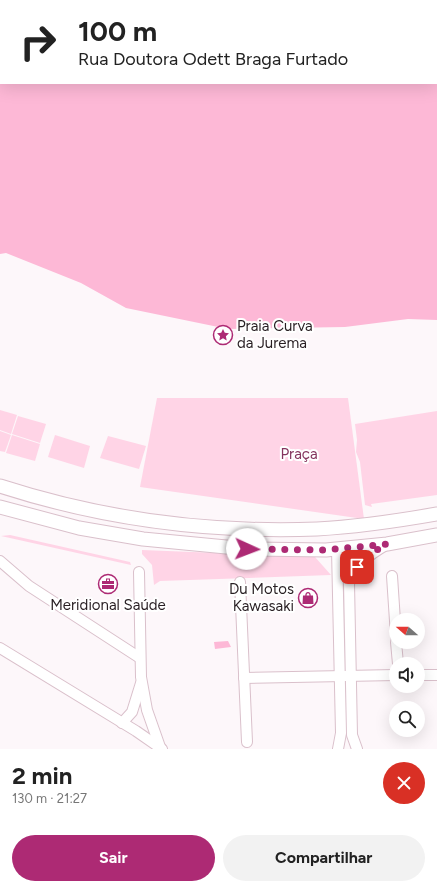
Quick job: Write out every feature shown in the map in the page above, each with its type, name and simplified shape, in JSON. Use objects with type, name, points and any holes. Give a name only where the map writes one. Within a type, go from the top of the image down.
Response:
[{"type":"main road","points":[[0,486],[97,512],[174,524],[239,528],[316,529],[398,521]]},
{"type":"main road","points":[[0,507],[79,528],[143,539],[247,549],[326,550],[387,544],[437,535]]},
{"type":"main road","points":[[337,549],[338,537],[343,533],[437,514]]},
{"type":"street","points":[[357,749],[352,735],[349,582],[357,567],[367,556],[387,544]]},
{"type":"street","points":[[337,549],[341,733],[338,749]]},
{"type":"street","points":[[0,561],[29,586],[140,658]]},
{"type":"street","points":[[139,572],[140,658],[142,681],[147,710],[158,748]]},
{"type":"street","points":[[392,576],[394,613]]},
{"type":"street","points":[[240,582],[247,742]]},
{"type":"street","points":[[0,648],[122,723],[158,748]]},
{"type":"street","points":[[244,678],[389,675]]},
{"type":"street","points":[[425,675],[437,675]]},
{"type":"street","points":[[122,723],[132,712],[142,681]]},
{"type":"street","points":[[134,731],[144,720],[147,710]]},
{"type":"green space","name":"Praça","points":[[157,398],[348,398],[364,519],[140,487]]},
{"type":"green space","points":[[0,410],[17,415],[11,434],[0,430]]},
{"type":"green space","points":[[437,411],[437,495],[371,504],[372,507],[365,505],[360,462],[356,452],[357,440],[355,424]]},
{"type":"green space","points":[[18,416],[46,424],[40,443],[12,434]]},
{"type":"green space","points":[[0,431],[11,435],[5,452],[0,451]]},
{"type":"green space","points":[[12,435],[40,444],[35,461],[6,453]]},
{"type":"green space","points":[[55,435],[90,446],[84,468],[48,457]]},
{"type":"green space","points":[[108,436],[146,446],[139,469],[100,458]]},
{"type":"green space","points":[[10,535],[130,562],[131,565],[1,536]]},
{"type":"green space","points":[[142,550],[315,557],[331,575],[160,581],[154,585],[152,565],[142,554]]},
{"type":"shaded area","points":[[0,84],[437,84],[437,320],[408,319],[345,327],[228,329],[126,308],[81,283],[6,253],[0,254]]},
{"type":"shaded area","points":[[228,641],[231,647],[215,649],[214,642]]},
{"type":"place","name":"Praia Curva da Jurema","points":[[223,335]]},
{"type":"place","name":"Meridional Saúde","points":[[108,584]]},
{"type":"place","name":"Du Motos Kawasaki","points":[[308,598]]},
{"type":"route","points":[[247,549],[326,550],[387,544],[367,556],[357,567]]}]
